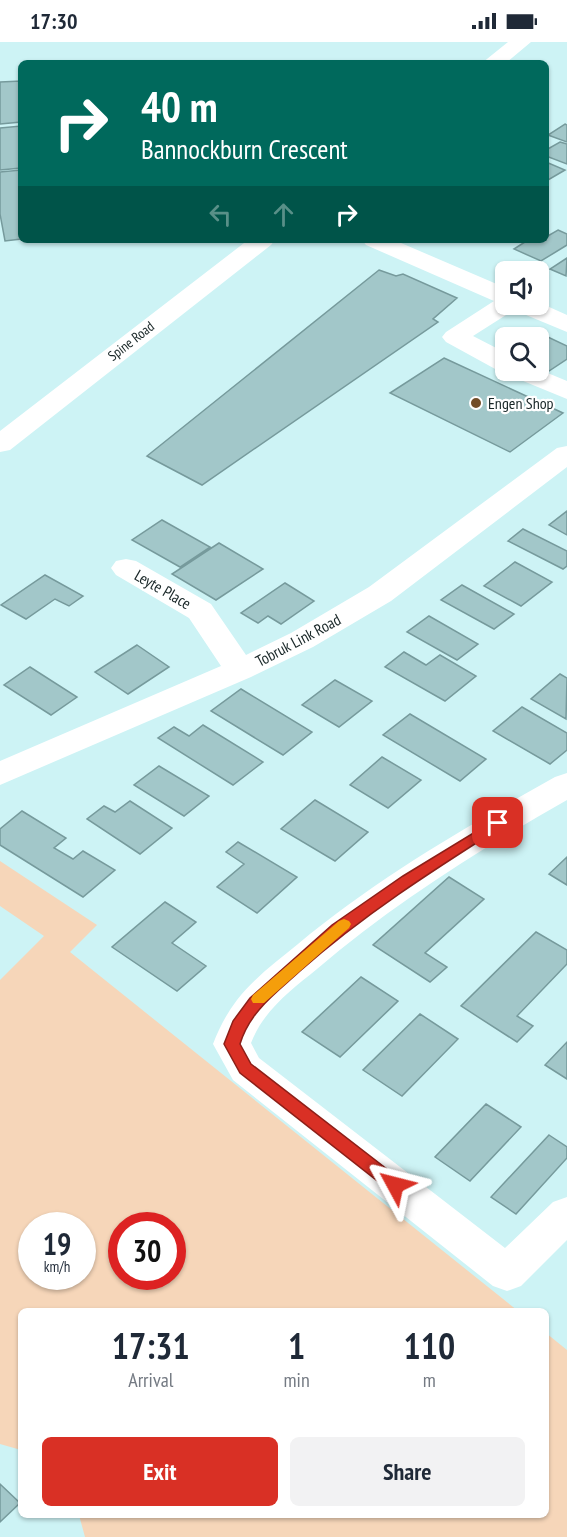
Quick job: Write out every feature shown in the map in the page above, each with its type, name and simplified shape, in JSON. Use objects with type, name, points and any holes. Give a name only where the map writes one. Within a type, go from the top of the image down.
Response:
[{"type":"street","points":[[497,60],[521,42]]},
{"type":"street","name":"Spine Road","points":[[0,444],[259,243]]},
{"type":"street","points":[[381,243],[495,292]]},
{"type":"street","points":[[495,311],[455,337],[495,358]]},
{"type":"street","points":[[547,315],[567,324]]},
{"type":"street","points":[[545,381],[567,391]]},
{"type":"street","name":"Tobruk Link Road","points":[[0,774],[240,670],[302,640],[380,594],[567,454]]},
{"type":"street","name":"Leyte Place","points":[[126,568],[200,610],[240,670]]},
{"type":"street","points":[[567,785],[488,829],[408,880],[338,929],[255,1002],[238,1025],[232,1044],[246,1069],[507,1273],[567,1215]]},
{"type":"shaded area","points":[[0,861],[97,925],[70,952],[514,1308],[18,1308],[18,1449],[0,1444],[0,980],[44,936],[0,906]]},
{"type":"shaded area","points":[[549,1335],[567,1350],[567,1537],[85,1537],[80,1518],[549,1518]]},
{"type":"building","points":[[18,81],[18,122],[0,124],[0,82]]},
{"type":"building","points":[[565,124],[567,125],[567,142],[549,134]]},
{"type":"building","points":[[18,126],[18,168],[0,170],[0,128]]},
{"type":"building","points":[[560,142],[567,144],[567,164],[549,157],[549,148]]},
{"type":"building","points":[[549,163],[565,170],[549,179]]},
{"type":"building","points":[[18,170],[18,239],[5,241],[0,214],[0,172]]},
{"type":"building","points":[[558,230],[567,234],[567,245],[541,261],[514,249],[523,243],[549,243],[549,235]]},
{"type":"building","points":[[567,258],[566,276],[550,269]]},
{"type":"building","points":[[379,270],[396,276],[403,274],[457,298],[433,319],[438,322],[202,485],[147,456]]},
{"type":"building","points":[[549,338],[567,346],[567,359],[549,371]]},
{"type":"building","name":"Engen Shop","points":[[444,358],[563,413],[510,452],[390,393]]},
{"type":"building","points":[[567,511],[567,535],[549,525]]},
{"type":"building","points":[[162,520],[210,547],[180,567],[132,540]]},
{"type":"building","points":[[523,529],[567,551],[567,566],[563,569],[508,541]]},
{"type":"building","points":[[219,543],[263,569],[216,600],[172,574]]},
{"type":"building","points":[[515,562],[552,582],[521,606],[484,586]]},
{"type":"building","points":[[45,575],[83,596],[69,606],[55,599],[26,619],[1,605]]},
{"type":"building","points":[[285,583],[314,601],[281,624],[268,616],[258,623],[241,613]]},
{"type":"building","points":[[462,585],[514,614],[494,629],[441,600]]},
{"type":"building","points":[[429,616],[478,644],[457,660],[407,632]]},
{"type":"building","points":[[137,645],[169,667],[128,694],[95,672]]},
{"type":"building","points":[[404,652],[426,665],[440,655],[476,676],[445,701],[385,667]]},
{"type":"building","points":[[30,667],[77,697],[51,715],[4,685]]},
{"type":"building","points":[[560,674],[567,678],[566,719],[531,699]]},
{"type":"building","points":[[335,680],[372,701],[339,727],[302,705]]},
{"type":"building","points":[[241,689],[312,732],[283,755],[211,711]]},
{"type":"building","points":[[522,707],[567,733],[567,750],[550,764],[493,731]]},
{"type":"building","points":[[410,714],[486,759],[460,781],[383,735]]},
{"type":"building","points":[[203,725],[263,762],[233,785],[158,738],[174,727],[189,736]]},
{"type":"building","points":[[382,757],[421,780],[388,808],[350,785]]},
{"type":"building","points":[[159,766],[209,796],[184,816],[134,785]]},
{"type":"building","points":[[315,800],[368,832],[335,861],[281,829]]},
{"type":"building","points":[[130,801],[172,828],[140,854],[87,819],[104,806],[115,812]]},
{"type":"building","points":[[22,811],[66,838],[54,848],[73,859],[83,851],[115,870],[83,897],[0,845],[0,829]]},
{"type":"building","points":[[238,842],[297,877],[257,913],[217,887],[244,864],[226,852]]},
{"type":"building","points":[[567,857],[567,885],[549,874]]},
{"type":"building","points":[[449,877],[484,899],[425,953],[447,967],[430,982],[373,945]]},
{"type":"building","points":[[165,902],[196,922],[172,943],[206,966],[177,991],[112,947]]},
{"type":"building","points":[[536,932],[567,950],[567,964],[517,1016],[533,1026],[517,1042],[461,1006]]},
{"type":"building","points":[[361,977],[398,1001],[340,1057],[302,1032]]},
{"type":"building","points":[[420,1014],[458,1039],[402,1096],[363,1070]]},
{"type":"building","points":[[567,1042],[567,1079],[545,1065]]},
{"type":"building","points":[[486,1104],[521,1127],[470,1181],[435,1157]]},
{"type":"building","points":[[549,1135],[567,1147],[567,1158],[516,1214],[491,1197]]},
{"type":"building","points":[[0,1484],[18,1501],[18,1505],[0,1522]]},
{"type":"slow traffic","points":[[258,999],[344,924]]},
{"type":"place","name":"Engen Shop","points":[[476,403]]},
{"type":"route","points":[[395,1185],[246,1069],[232,1044],[238,1025],[255,1002],[338,929],[408,880],[498,823]]}]
